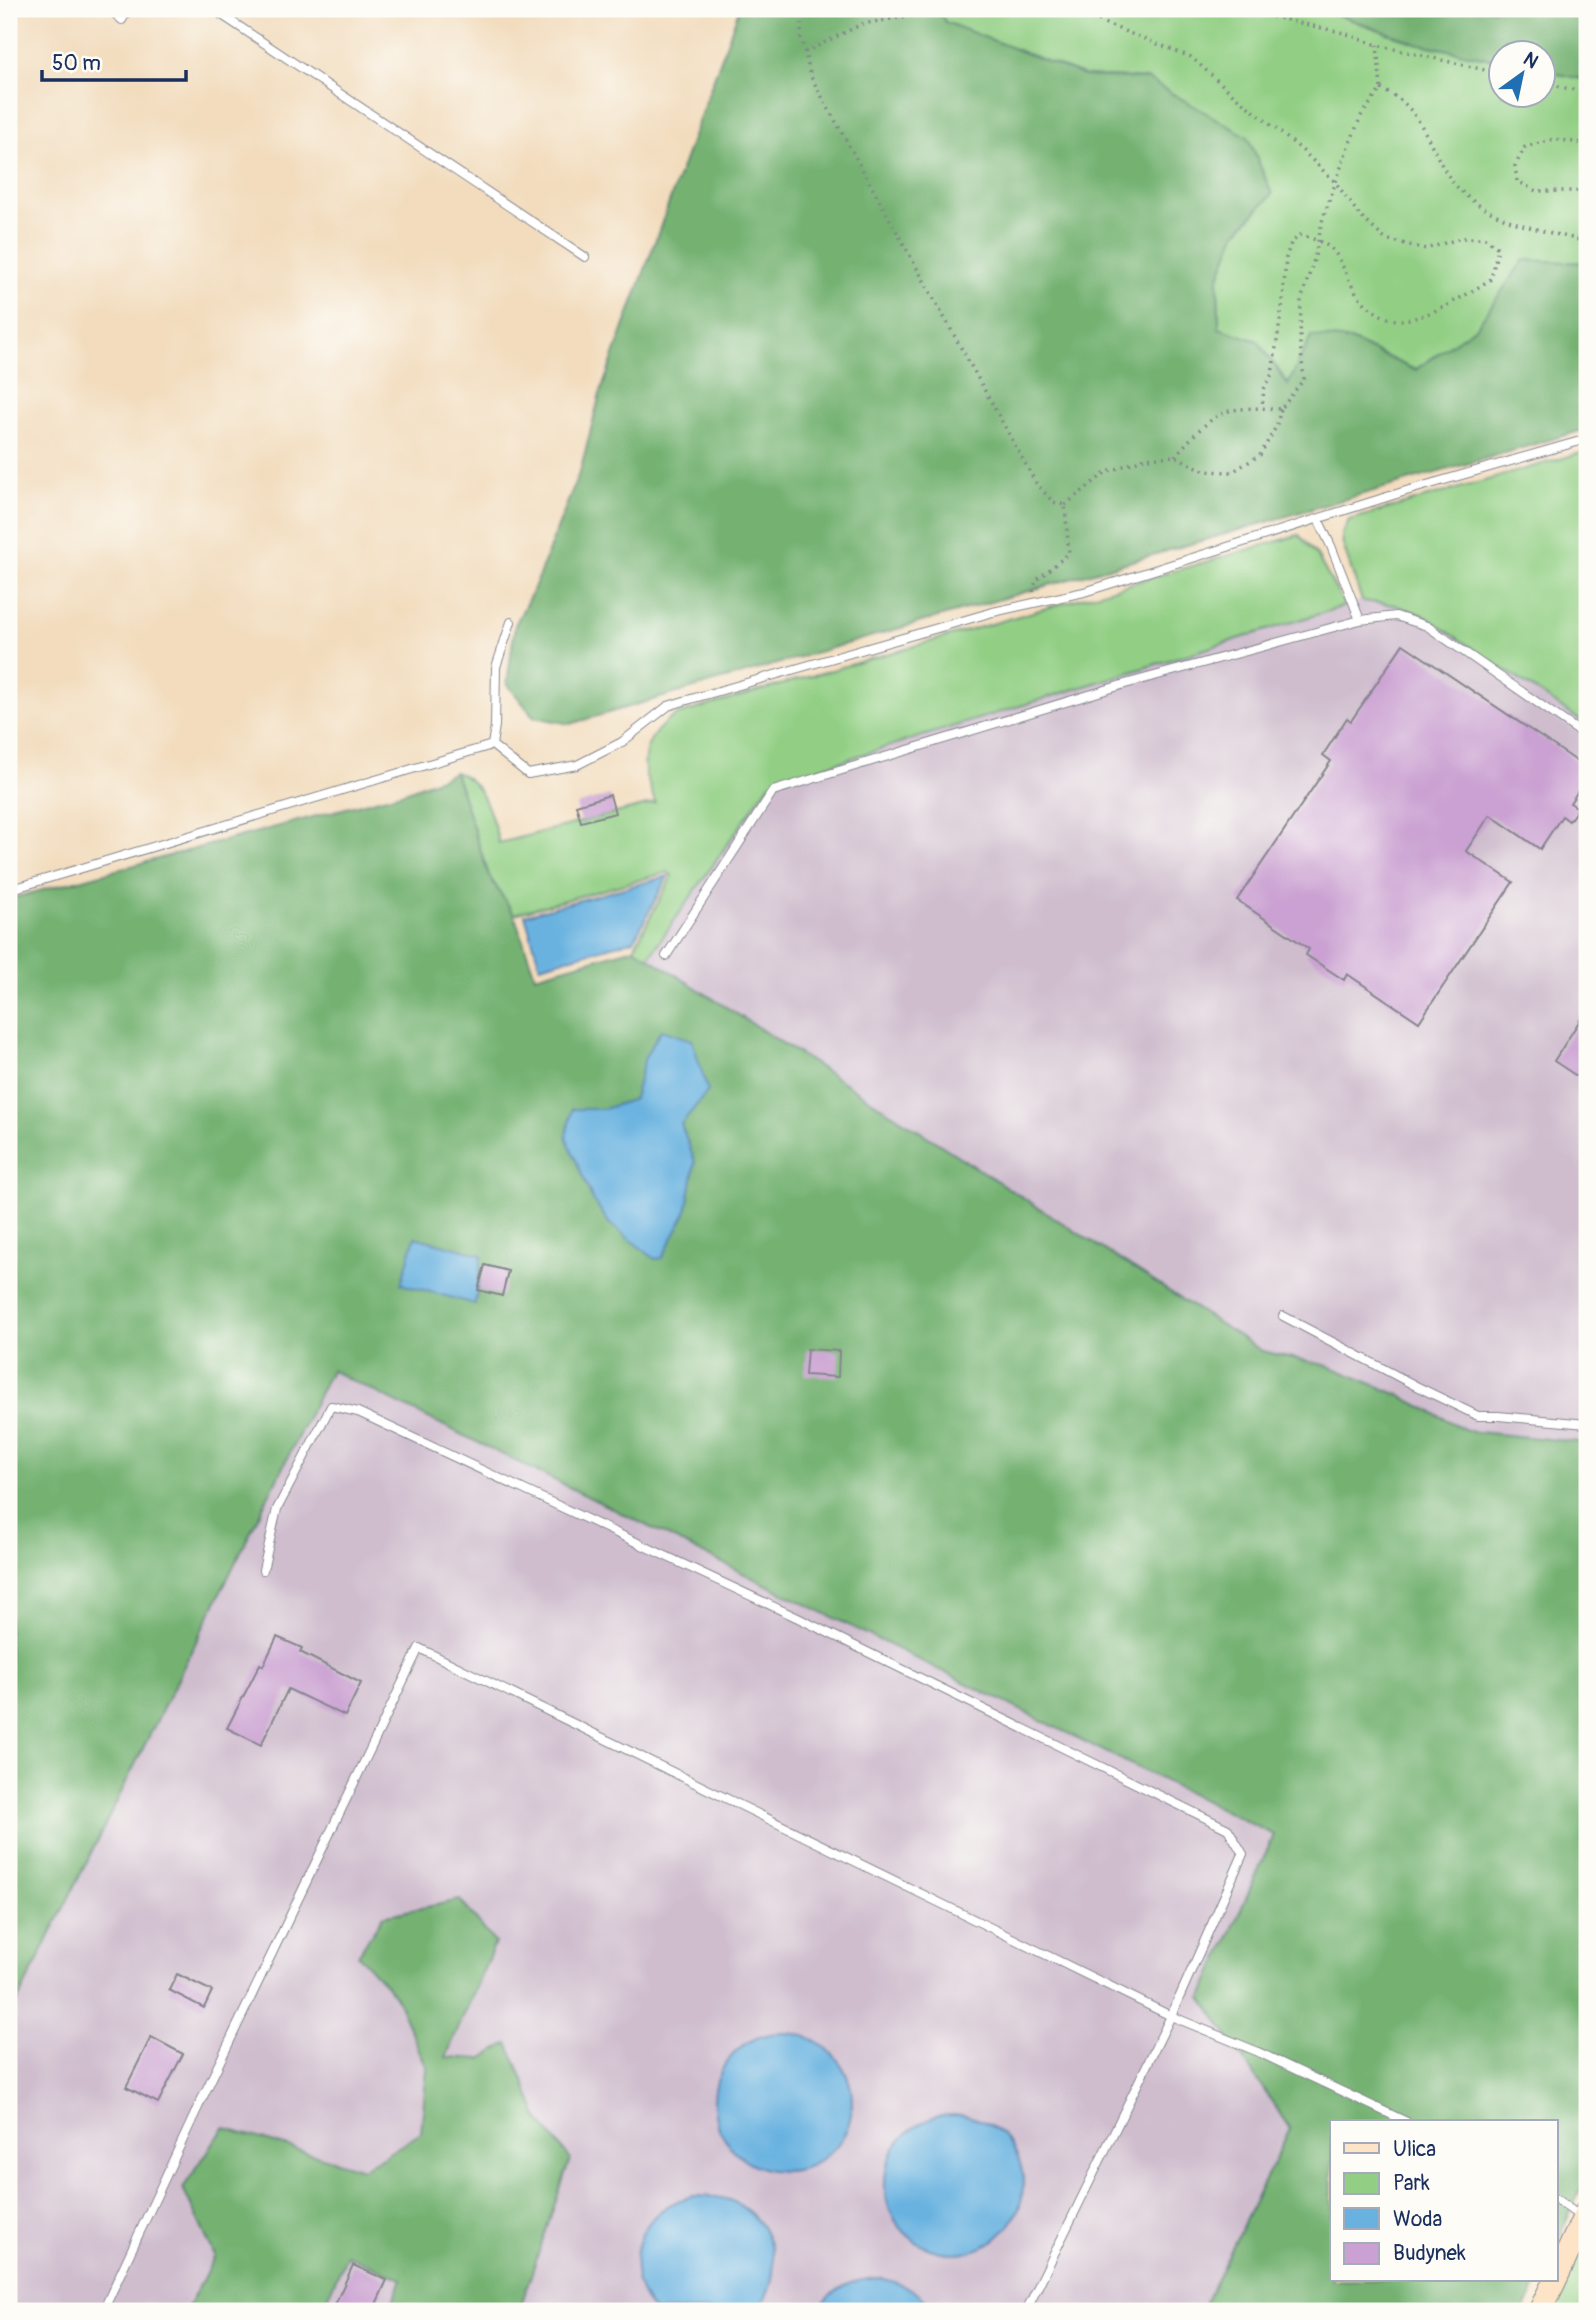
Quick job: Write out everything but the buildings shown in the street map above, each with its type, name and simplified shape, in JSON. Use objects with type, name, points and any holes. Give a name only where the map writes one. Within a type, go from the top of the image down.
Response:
[{"type":"street","points":[[1558,2273],[1585,2215]]},
{"type":"street","points":[[1540,2311],[1554,2282]]},
{"type":"lane","points":[[110,9],[122,20],[128,9]]},
{"type":"lane","points":[[213,9],[585,257]]},
{"type":"lane","points":[[492,745],[528,774],[577,765],[622,742],[668,706],[993,612],[1084,592],[1587,439]]},
{"type":"lane","points":[[1318,519],[1360,620]]},
{"type":"lane","points":[[666,956],[773,791],[1125,684],[1360,620],[1396,616],[1427,626],[1587,737]]},
{"type":"lane","points":[[492,745],[496,667],[511,622]]},
{"type":"lane","points":[[9,890],[492,745]]},
{"type":"lane","points":[[1283,1316],[1478,1416],[1587,1424]]},
{"type":"lane","points":[[263,1570],[277,1509],[331,1406],[358,1412],[847,1642],[1228,1829],[1244,1854],[1171,2016],[1026,2311]]},
{"type":"lane","points":[[103,2311],[419,1648],[1171,2016],[1256,2051],[1403,2120]]},
{"type":"lane","points":[[1558,2200],[1585,2215]]},
{"type":"path","points":[[802,9],[802,38],[811,77],[1036,483],[1053,502],[1065,505]]},
{"type":"path","points":[[805,52],[862,24],[917,15],[932,9]]},
{"type":"path","points":[[1081,9],[1106,24],[1191,57],[1303,150],[1336,183],[1360,216],[1385,239],[1426,249],[1461,238],[1485,238],[1498,248],[1491,279],[1433,311],[1401,320],[1374,312],[1356,292],[1334,249],[1318,240],[1300,235],[1291,243],[1286,257],[1283,301],[1272,374],[1264,389],[1262,407]]},
{"type":"path","points":[[1238,9],[1344,33],[1377,45],[1488,71]]},
{"type":"path","points":[[1065,505],[1105,473],[1145,458],[1175,456],[1205,471],[1232,472],[1260,455],[1276,427],[1281,409],[1304,379],[1300,343],[1301,300],[1323,218],[1361,116],[1381,89],[1377,45]]},
{"type":"path","points":[[1558,86],[1587,93]]},
{"type":"path","points":[[1381,89],[1403,102],[1419,122],[1453,181],[1481,208],[1511,222],[1587,242]]},
{"type":"path","points":[[1587,144],[1554,139],[1525,147],[1515,166],[1517,181],[1536,191],[1587,191]]},
{"type":"path","points":[[1175,456],[1199,430],[1226,412],[1262,407],[1281,409]]},
{"type":"path","points":[[1029,604],[1036,581],[1069,553],[1065,505]]},
{"type":"shaded area","points":[[1391,591],[1587,718],[1587,1443],[1468,1431],[1399,1395],[1329,1366],[1262,1351],[648,958],[770,783]]},
{"type":"shaded area","points":[[331,1369],[1275,1835],[1202,1997],[1290,2128],[1201,2311],[9,2311],[9,2018]]},
{"type":"green space","points":[[739,9],[938,9],[945,22],[1085,76],[1147,79],[1248,137],[1272,194],[1236,233],[1218,279],[1219,328],[1258,341],[1288,385],[1311,336],[1350,340],[1415,370],[1477,326],[1524,260],[1587,263],[1587,429],[570,724],[534,717],[507,684],[515,625],[534,588],[581,468],[600,394]]},
{"type":"green space","points":[[938,9],[1321,9],[1416,43],[1488,58],[1488,108],[1558,108],[1558,74],[1587,80],[1587,263],[1524,260],[1477,327],[1415,370],[1350,340],[1289,385],[1258,341],[1219,329],[1218,279],[1236,233],[1272,194],[1147,79],[1085,76],[945,22]]},
{"type":"green space","points":[[1321,9],[1587,9],[1587,80],[1558,74],[1558,38],[1488,38],[1488,58],[1416,43]]},
{"type":"green space","points":[[1587,451],[1587,725],[1423,615],[1395,605],[1362,601],[1343,545],[1342,534],[1349,520]]},
{"type":"green space","points":[[1299,535],[1316,554],[1345,606],[770,783],[648,958],[634,948],[672,876],[668,872],[514,914],[489,876],[455,772],[473,783],[480,792],[490,811],[499,843],[655,803],[646,776],[645,757],[655,733],[676,715]]},
{"type":"green space","points":[[455,772],[489,876],[514,914],[535,976],[634,948],[1262,1351],[1329,1366],[1399,1395],[1468,1431],[1587,1443],[1587,2176],[1558,2240],[1558,2120],[1330,2120],[1330,2282],[1538,2282],[1524,2311],[1201,2311],[1290,2129],[1202,1997],[1274,1835],[331,1370],[9,2018],[9,899],[405,792]]},
{"type":"green space","points":[[460,1900],[495,1943],[446,2057],[481,2059],[508,2043],[539,2119],[570,2159],[519,2311],[389,2311],[402,2279],[347,2255],[321,2311],[186,2311],[215,2256],[183,2188],[224,2128],[363,2169],[421,2133],[427,2068],[395,1995],[358,1955],[383,1916]]},
{"type":"green space","points":[[1579,2252],[1587,2259],[1587,2311],[1550,2311]]},
{"type":"water","points":[[668,876],[634,940],[540,966],[525,915]]},
{"type":"water","points":[[661,1030],[692,1040],[708,1091],[681,1124],[695,1162],[686,1213],[662,1258],[655,1259],[609,1223],[592,1198],[566,1137],[572,1109],[604,1109],[634,1099],[645,1057]]},
{"type":"water","points":[[415,1237],[482,1255],[475,1304],[401,1284]]},
{"type":"water","points":[[783,2033],[809,2038],[832,2053],[847,2076],[852,2102],[847,2128],[832,2151],[809,2166],[783,2171],[757,2166],[734,2151],[719,2128],[714,2102],[719,2076],[734,2053],[757,2038]]},
{"type":"water","points":[[954,2115],[980,2120],[1003,2135],[1018,2158],[1023,2184],[1018,2210],[1003,2233],[980,2248],[954,2253],[928,2248],[905,2233],[890,2210],[885,2184],[890,2158],[905,2135],[928,2120]]},
{"type":"water","points":[[692,2196],[709,2196],[736,2203],[750,2213],[768,2238],[772,2252],[771,2283],[756,2311],[654,2311],[646,2300],[636,2275],[642,2235],[658,2213]]},
{"type":"water","points":[[881,2278],[911,2289],[935,2311],[817,2311],[837,2290],[861,2280]]}]
